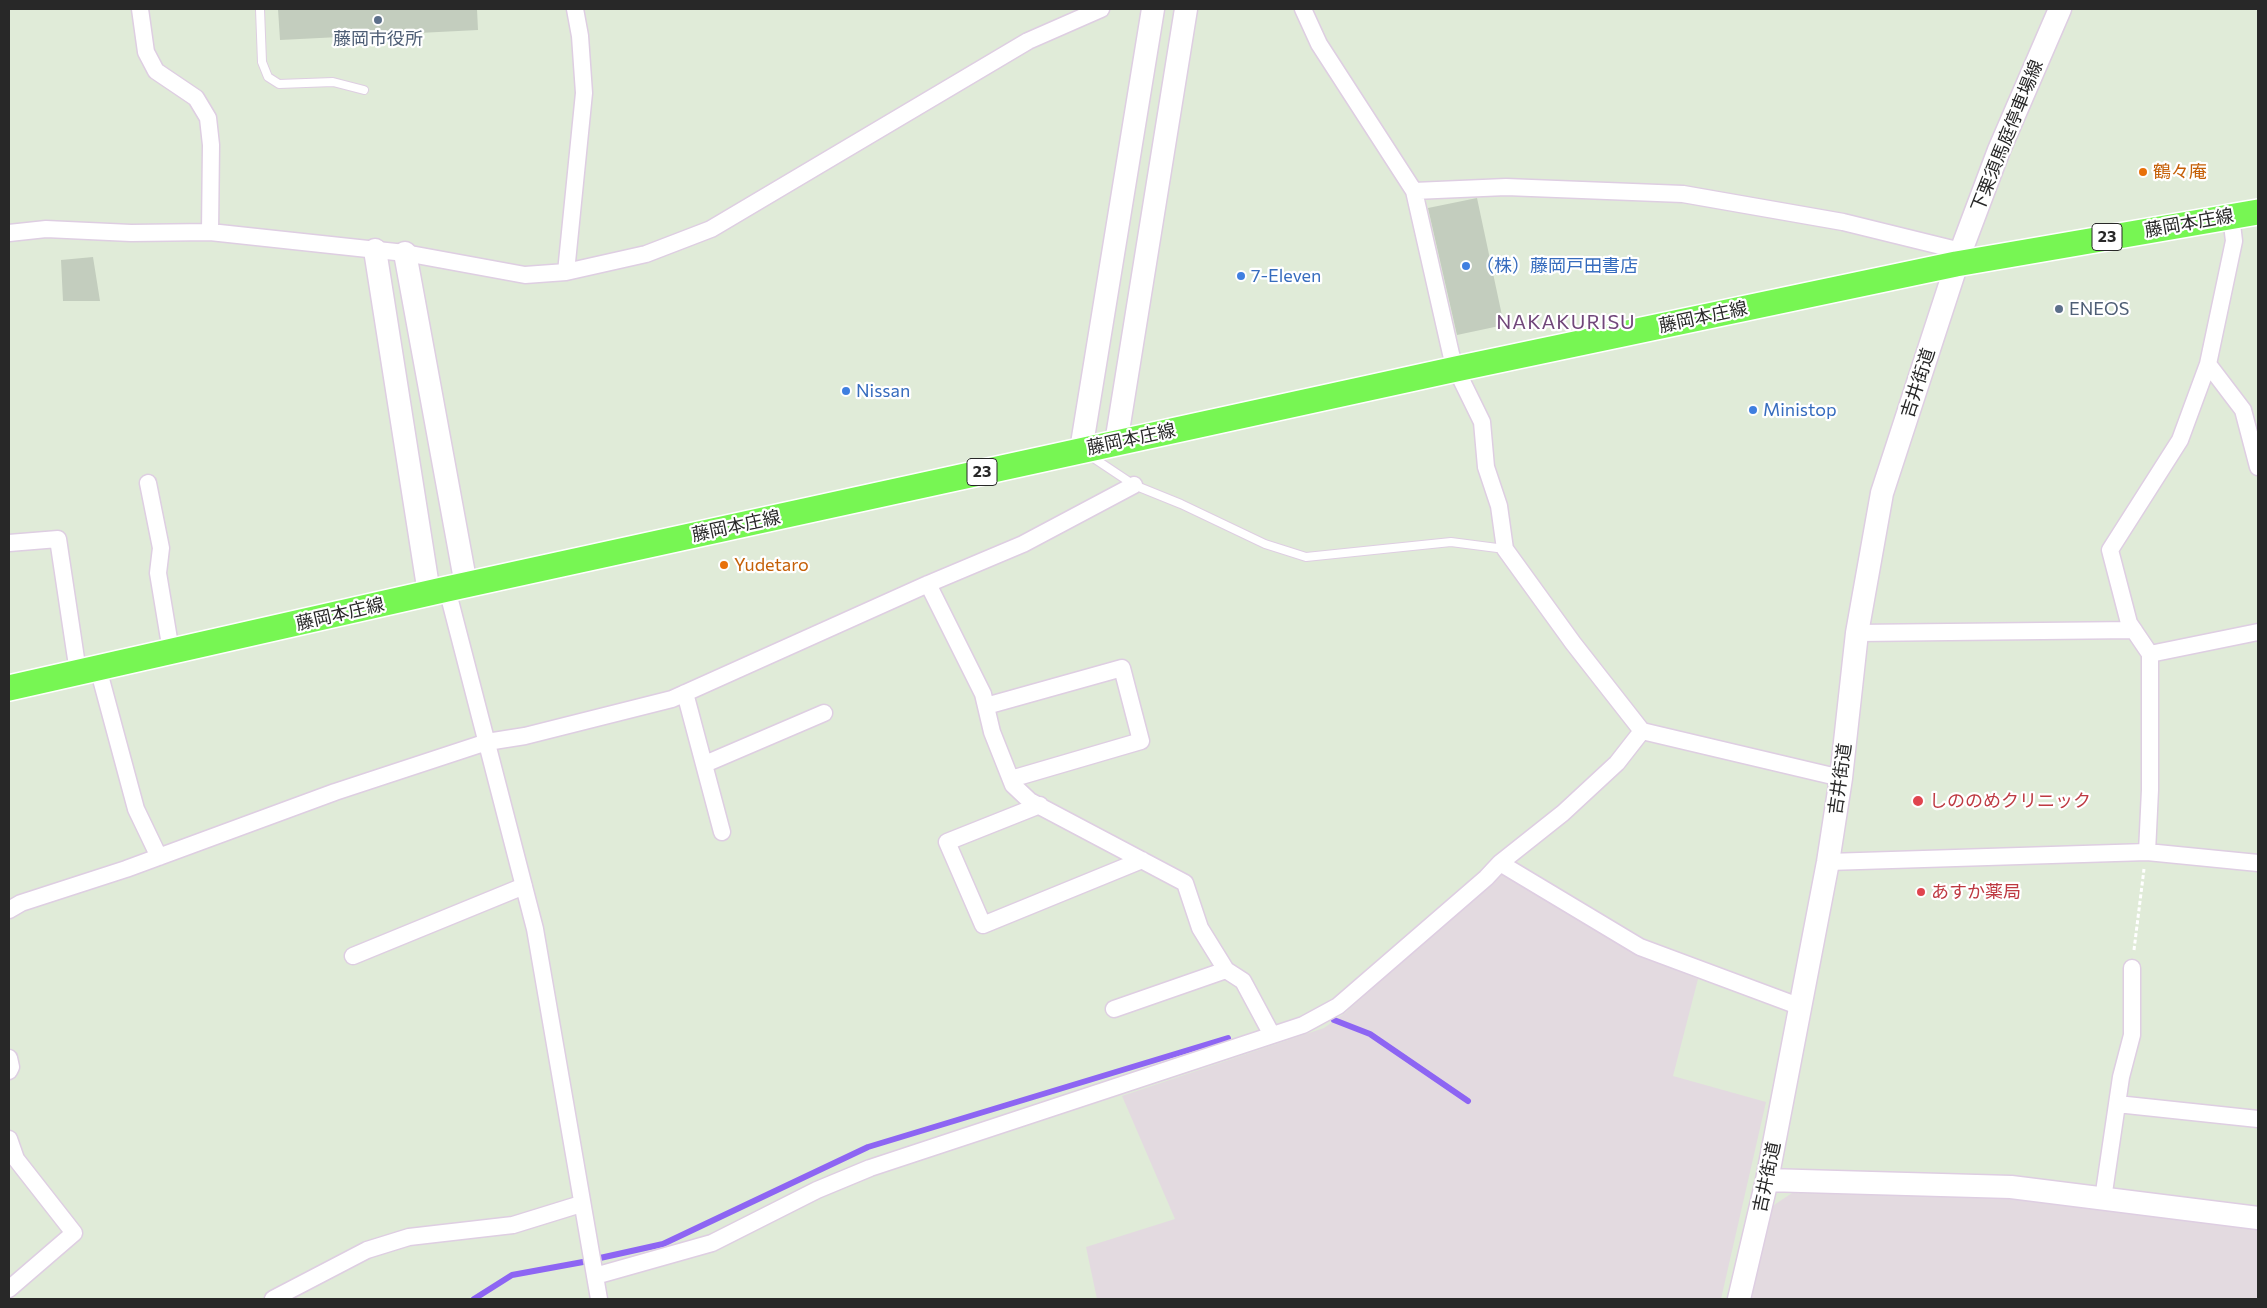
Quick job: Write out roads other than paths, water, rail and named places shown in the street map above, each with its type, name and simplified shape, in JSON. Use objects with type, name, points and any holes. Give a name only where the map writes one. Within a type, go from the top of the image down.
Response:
[{"type":"main road","name":"藤岡本庄線","points":[[9,688],[447,589],[1456,369],[1959,257],[2258,212]]},
{"type":"street","points":[[140,9],[146,52],[156,71],[196,98],[208,118],[212,145],[210,232]]},
{"type":"street","points":[[566,272],[584,93],[580,36],[574,9]]},
{"type":"street","points":[[9,233],[46,229],[210,232],[405,253],[525,275],[566,272],[646,254],[710,229],[1028,40],[1101,9]]},
{"type":"street","points":[[1081,450],[1153,9]]},
{"type":"street","points":[[1116,442],[1186,9]]},
{"type":"street","points":[[1303,9],[1319,44],[1414,191],[1456,369],[1482,422],[1486,467],[1499,506],[1504,549],[1572,643],[1642,731],[1841,778]]},
{"type":"street","name":"下栗須馬庭停車場線","points":[[1959,257],[1998,150],[2060,9]]},
{"type":"street","points":[[1414,191],[1506,187],[1683,194],[1843,222],[1959,257]]},
{"type":"street","points":[[2147,852],[2150,790],[2150,654],[2129,623],[2110,550],[2180,440],[2208,364],[2234,241],[2230,216]]},
{"type":"street","points":[[375,250],[447,589],[535,929],[581,1204],[599,1299]]},
{"type":"street","points":[[405,253],[447,589]]},
{"type":"street","name":"吉井街道","points":[[1739,1299],[1767,1180],[1828,862],[1841,778],[1857,633],[1882,493],[1959,257]]},
{"type":"street","points":[[2208,364],[2243,410],[2258,467]]},
{"type":"street","points":[[148,483],[161,548],[158,573],[171,651]]},
{"type":"street","points":[[9,910],[21,903],[159,857],[335,792],[487,742],[525,736],[672,699],[928,584],[1023,544],[1134,485]]},
{"type":"street","points":[[9,543],[58,539],[88,670],[136,809],[159,857]]},
{"type":"street","points":[[928,584],[974,674],[986,706],[992,732],[1013,785],[1030,801],[1185,883],[1200,928],[1226,970],[1243,981],[1272,1035]]},
{"type":"street","points":[[1857,633],[2134,630]]},
{"type":"street","points":[[2150,654],[2258,632]]},
{"type":"street","points":[[986,706],[1122,668],[1141,741],[1011,779]]},
{"type":"street","points":[[685,693],[722,832]]},
{"type":"street","points":[[705,764],[824,713]]},
{"type":"street","points":[[595,1276],[712,1243],[817,1190],[870,1168],[1303,1025],[1338,1006],[1479,885],[1500,863],[1563,813],[1617,763],[1642,731]]},
{"type":"street","points":[[1040,806],[947,842],[983,925],[1142,860]]},
{"type":"street","points":[[1828,862],[2147,852],[2258,863]]},
{"type":"street","points":[[1500,863],[1640,947],[1801,1007]]},
{"type":"street","points":[[353,956],[524,886]]},
{"type":"street","points":[[2103,1199],[2121,1077],[2132,1034],[2132,968]]},
{"type":"street","points":[[1114,1009],[1226,970]]},
{"type":"street","points":[[9,1058],[11,1066],[9,1072]]},
{"type":"street","points":[[2117,1104],[2258,1119]]},
{"type":"street","points":[[9,1138],[16,1159],[74,1233],[9,1289]]},
{"type":"street","points":[[1767,1180],[2011,1187],[2258,1218]]},
{"type":"street","points":[[273,1299],[367,1250],[410,1237],[513,1225],[581,1204]]},
{"type":"lane","points":[[260,9],[262,62],[268,77],[280,84],[333,82],[364,90]]},
{"type":"lane","points":[[1081,450],[1134,485],[1181,504],[1265,544],[1306,557],[1451,542],[1504,549]]},
{"type":"waterway","points":[[1334,1020],[1370,1034],[1468,1101]]},
{"type":"waterway","points":[[600,1258],[663,1244],[868,1147],[1228,1038]]},
{"type":"waterway","points":[[474,1299],[512,1275],[583,1262]]},
{"type":"place","name":"藤岡市役所","points":[[378,20]]},
{"type":"place","name":"鶴々庵","points":[[2143,172]]},
{"type":"place","name":"（株）藤岡戸田書店","points":[[1466,266]]},
{"type":"place","name":"7-Eleven","points":[[1241,276]]},
{"type":"place","name":"ENEOS","points":[[2059,309]]},
{"type":"place","name":"Nissan","points":[[846,391]]},
{"type":"place","name":"Ministop","points":[[1753,410]]},
{"type":"place","name":"Yudetaro","points":[[724,565]]},
{"type":"place","name":"しののめクリニック","points":[[1918,801]]},
{"type":"place","name":"あすか薬局","points":[[1921,892]]},
{"type":"district","name":"NAKAKURISU","points":[[1566,322]]}]
